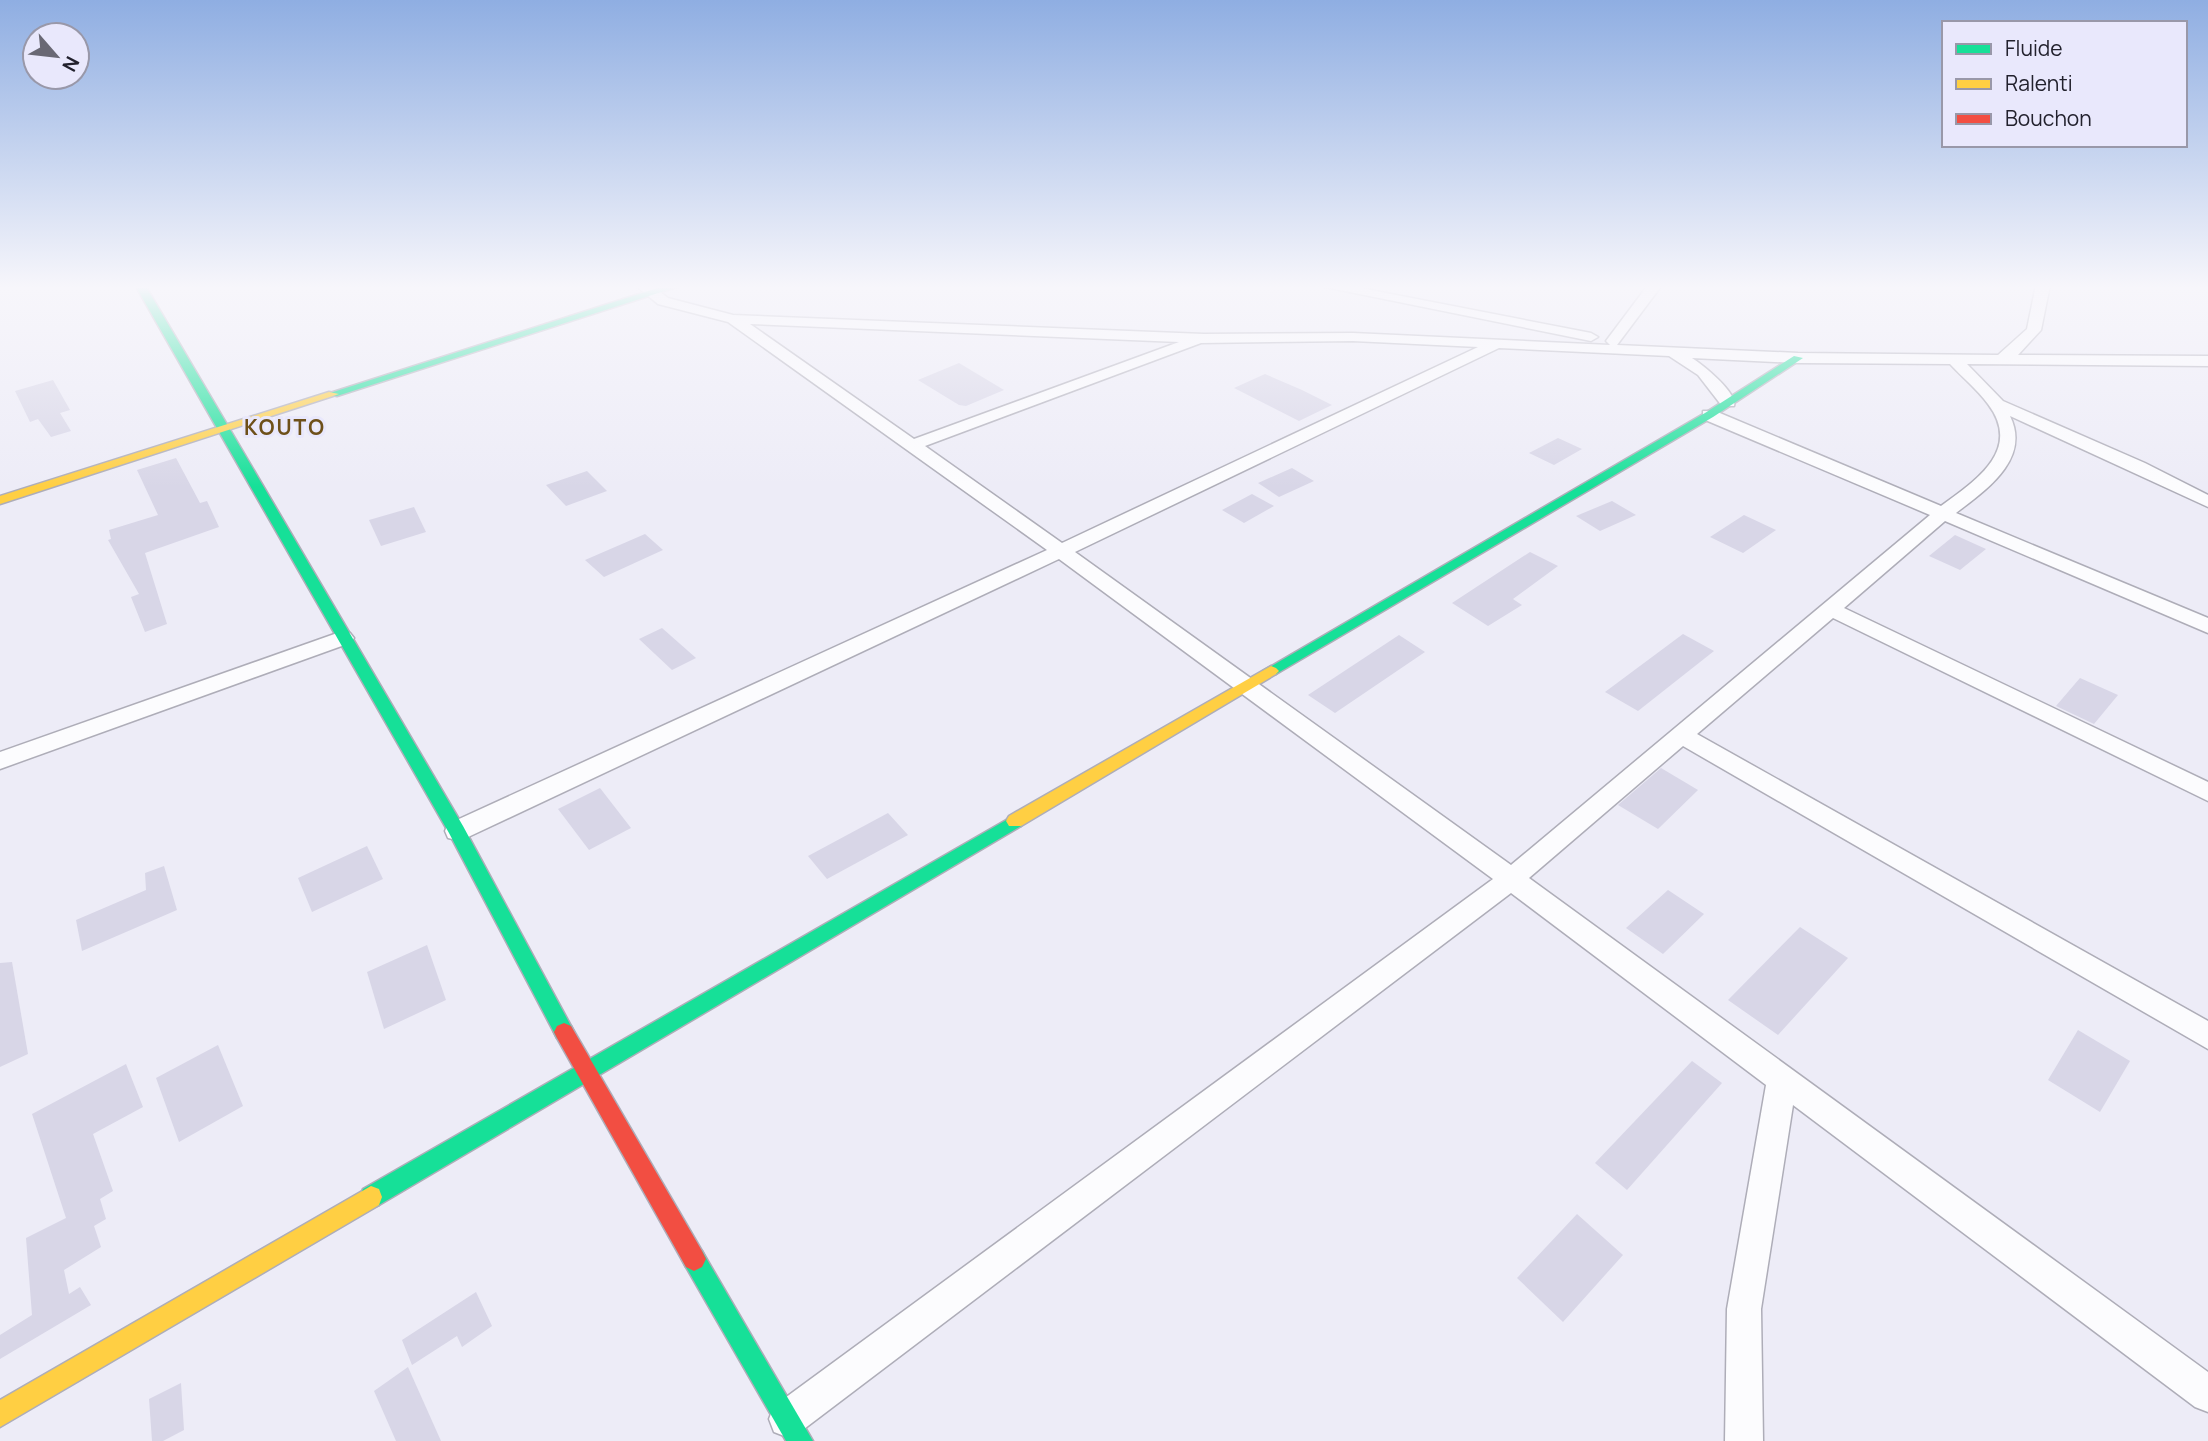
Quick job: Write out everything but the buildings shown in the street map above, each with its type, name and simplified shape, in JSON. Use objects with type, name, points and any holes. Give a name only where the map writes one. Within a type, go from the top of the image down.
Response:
[{"type":"main road","points":[[178,352],[457,831],[585,1071],[794,1430]]},
{"type":"main road","points":[[0,484],[217,422],[443,352]]},
{"type":"main road","points":[[0,1414],[1709,415],[1798,358]]},
{"type":"main road","points":[[0,500],[217,422]]},
{"type":"street","points":[[779,352],[1063,550],[1247,684],[2208,1394]]},
{"type":"street","points":[[912,445],[1168,352]]},
{"type":"street","points":[[457,831],[1063,550],[1481,352]]},
{"type":"street","points":[[1667,352],[1704,372],[1728,403]]},
{"type":"street","points":[[1701,352],[1798,358],[1956,361],[2208,361]]},
{"type":"street","points":[[1995,361],[2012,352]]},
{"type":"street","points":[[794,1430],[1510,880],[1941,515],[1983,483],[2005,454],[2010,436],[1997,404],[1956,361]]},
{"type":"street","points":[[1997,404],[2139,467],[2208,502]]},
{"type":"street","points":[[1709,415],[2208,626]]},
{"type":"street","points":[[1830,609],[2208,792]]},
{"type":"street","points":[[0,761],[343,638]]},
{"type":"street","points":[[1681,735],[2208,1036]]},
{"type":"street","points":[[1744,1441],[1744,1309],[1782,1081]]},
{"type":"traffic: fast","points":[[179,352],[457,831],[564,1032]]},
{"type":"traffic: fast","points":[[333,394],[465,352]]},
{"type":"traffic: fast","points":[[1271,671],[1709,415],[1798,358]]},
{"type":"traffic: fast","points":[[371,1197],[1015,821]]},
{"type":"traffic: fast","points":[[694,1259],[800,1441]]},
{"type":"traffic: slow","points":[[0,500],[333,394]]},
{"type":"traffic: slow","points":[[1015,821],[1271,671]]},
{"type":"traffic: slow","points":[[0,1414],[371,1197]]},
{"type":"traffic: jam","points":[[564,1032],[694,1259]]},
{"type":"district","name":"KOUTO","points":[[285,428]]}]
